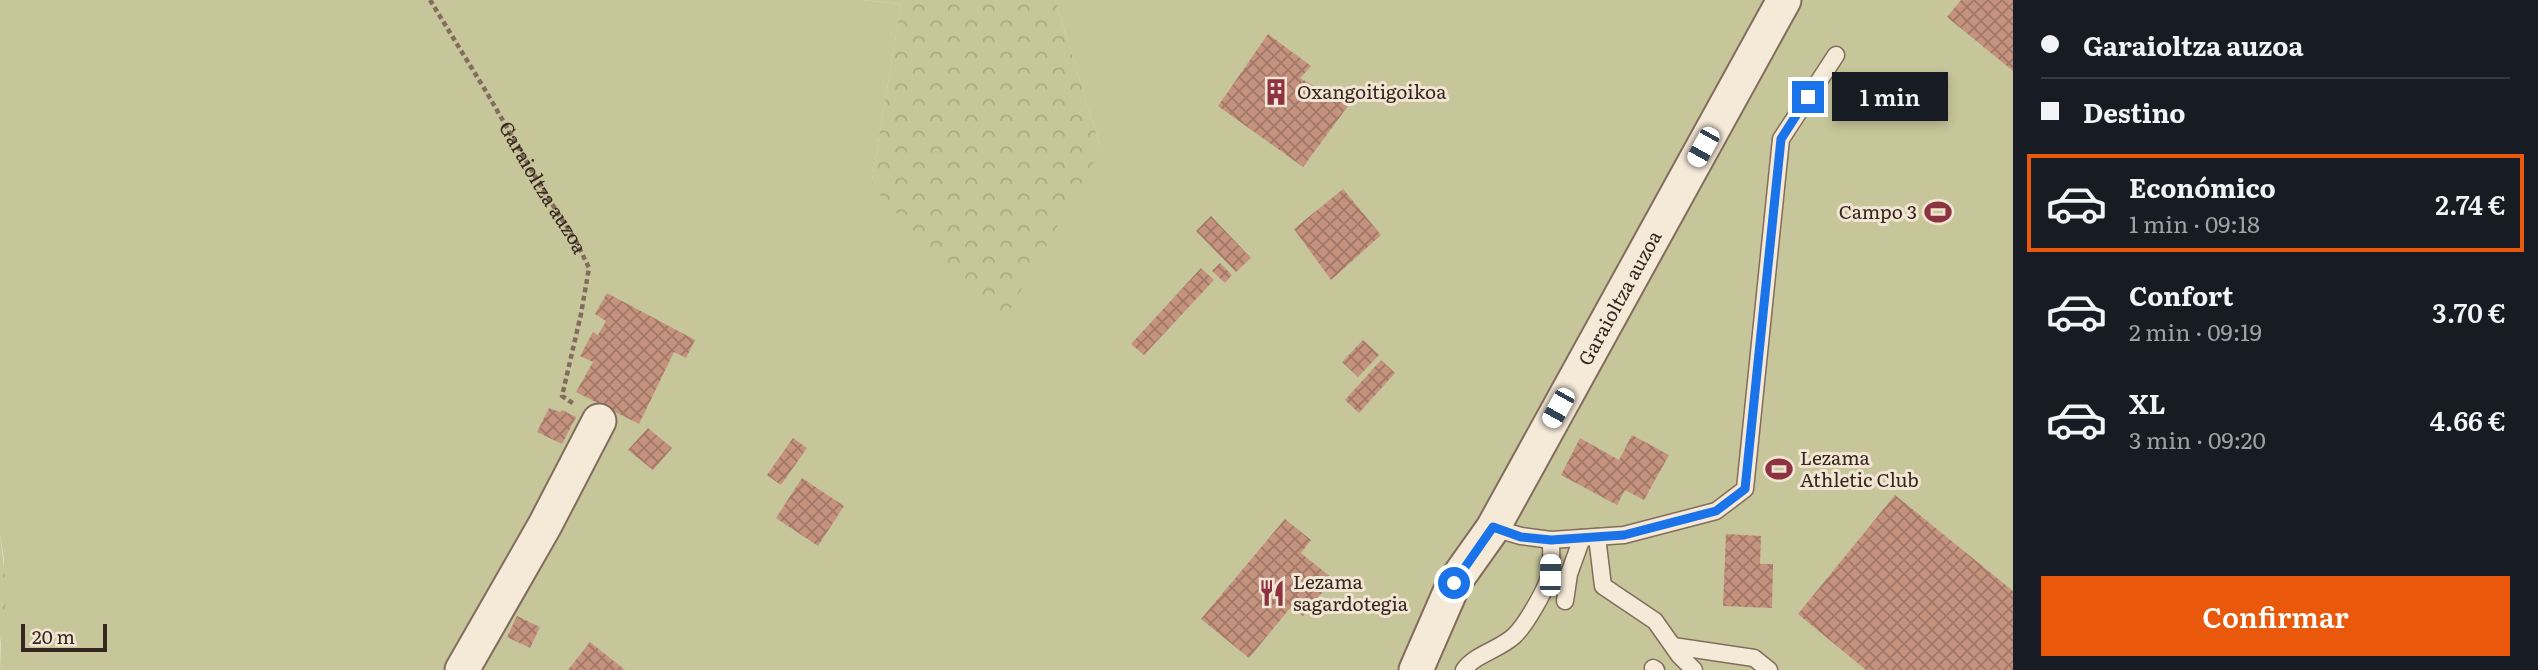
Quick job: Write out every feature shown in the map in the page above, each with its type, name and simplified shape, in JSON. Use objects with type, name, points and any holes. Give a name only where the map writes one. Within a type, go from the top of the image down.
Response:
[{"type":"street","name":"Garaioltza auzoa","points":[[1416,670],[1454,583],[1493,527],[1784,0]]},
{"type":"street","points":[[463,670],[599,421]]},
{"type":"lane","points":[[1493,527],[1521,537],[1551,540],[1624,535],[1716,511],[1745,489],[1781,139],[1836,55]]},
{"type":"lane","points":[[1565,601],[1569,574],[1589,538]]},
{"type":"lane","points":[[1589,538],[1603,586],[1655,621],[1694,670]]},
{"type":"lane","points":[[1464,670],[1470,662],[1484,663],[1514,636],[1550,575],[1551,540]]},
{"type":"lane","points":[[1673,646],[1754,658],[1769,670]]},
{"type":"path","name":"Garaioltza auzoa","points":[[430,0],[576,241],[589,268],[582,314],[562,396],[599,421]]},
{"type":"green space","points":[[0,0],[861,0],[901,4],[871,186],[1101,149],[1055,0],[2013,0],[2013,670],[0,670],[4,558],[0,535]]},
{"type":"green space","points":[[861,0],[1055,0],[1101,149],[1002,324],[871,186],[901,4]]},
{"type":"green space","points":[[0,535],[7,593],[0,644]]},
{"type":"building","points":[[1961,0],[2013,0],[2013,71],[1947,17]]},
{"type":"building","name":"Oxangoitigoikoa","points":[[1268,34],[1311,66],[1300,78],[1348,106],[1303,167],[1218,106]]},
{"type":"building","points":[[1343,189],[1381,235],[1331,280],[1294,229]]},
{"type":"building","points":[[1211,216],[1251,258],[1236,272],[1196,231]]},
{"type":"building","points":[[1220,263],[1232,275],[1225,283],[1212,271]]},
{"type":"building","points":[[1201,268],[1214,280],[1144,355],[1131,344]]},
{"type":"building","points":[[607,293],[695,340],[686,358],[674,352],[639,424],[576,392],[593,362],[580,356],[593,332],[598,335],[606,321],[595,314]]},
{"type":"building","points":[[1363,340],[1379,355],[1358,377],[1342,362]]},
{"type":"building","points":[[1381,360],[1395,373],[1359,413],[1345,400]]},
{"type":"building","points":[[549,408],[560,412],[562,410],[576,417],[562,444],[537,432]]},
{"type":"building","points":[[648,428],[672,448],[653,470],[628,450]]},
{"type":"building","points":[[1632,435],[1669,455],[1644,500],[1625,490],[1617,505],[1561,475],[1580,438],[1619,460]]},
{"type":"building","points":[[793,438],[807,448],[781,485],[767,475]]},
{"type":"building","points":[[802,478],[844,506],[818,546],[776,518]]},
{"type":"building","points":[[1895,495],[2013,591],[2013,670],[1866,670],[1798,614]]},
{"type":"building","name":"Lezama sagardotegia","points":[[1285,519],[1311,540],[1301,553],[1333,579],[1303,616],[1291,607],[1249,658],[1201,619]]},
{"type":"building","points":[[1726,534],[1761,536],[1760,564],[1773,564],[1772,608],[1723,606]]},
{"type":"building","points":[[517,616],[540,627],[530,648],[507,637]]},
{"type":"building","points":[[590,642],[625,670],[568,670]]},
{"type":"place","name":"Oxangoitigoikoa","points":[[1276,92]]},
{"type":"place","name":"Campo 3","points":[[1938,212]]},
{"type":"place","name":"Lezama Athletic Club","points":[[1779,469]]},
{"type":"place","name":"Lezama sagardotegia","points":[[1272,593]]},
{"type":"route","points":[[1454,583],[1493,527],[1521,537],[1551,540],[1624,535],[1716,511],[1745,489],[1781,139],[1808,97]]}]
